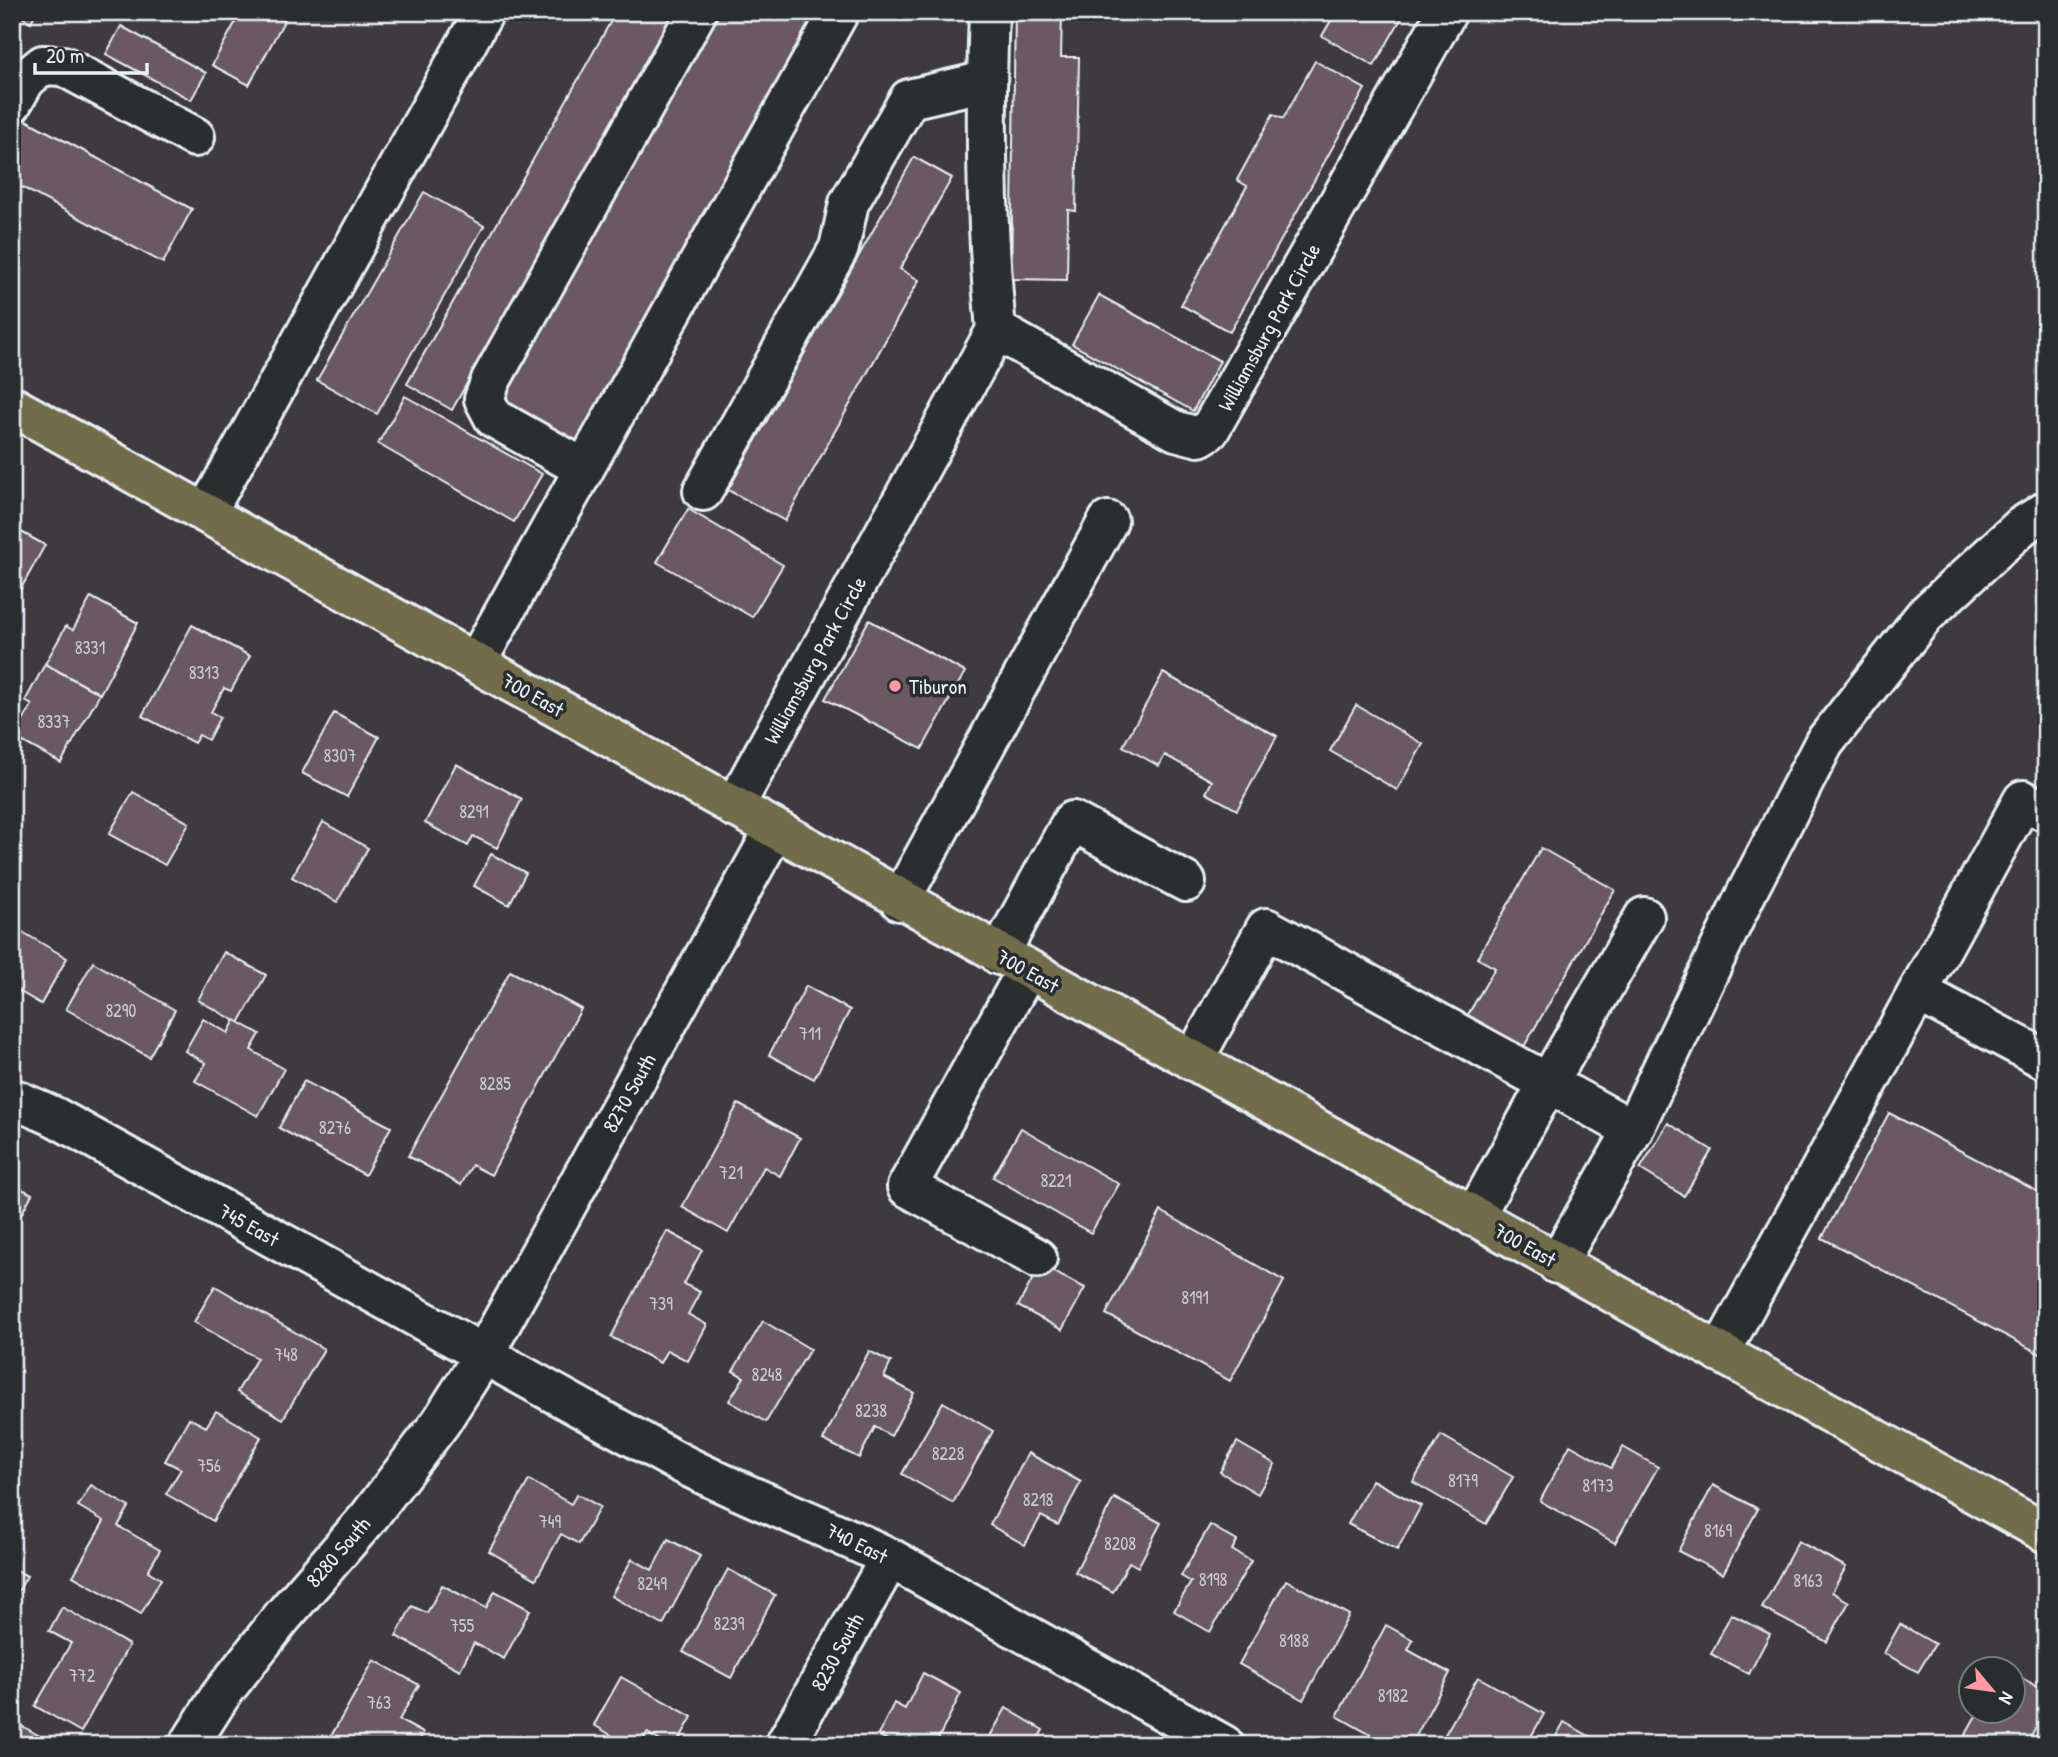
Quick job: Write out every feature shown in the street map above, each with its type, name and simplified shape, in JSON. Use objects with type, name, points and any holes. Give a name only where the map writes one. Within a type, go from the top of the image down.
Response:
[{"type":"main road","name":"700 East","points":[[12,406],[900,901],[2046,1534]]},
{"type":"street","points":[[206,513],[484,12]]},
{"type":"street","points":[[583,468],[494,418],[484,399],[491,380],[697,12]]},
{"type":"street","points":[[475,663],[839,12]]},
{"type":"street","points":[[989,12],[986,81],[992,287],[996,330]]},
{"type":"street","name":"Williamsburg Park Circle","points":[[734,807],[996,330],[1176,431],[1199,437],[1209,431],[1447,12]]},
{"type":"street","points":[[12,103],[26,79],[43,65],[63,66],[195,137]]},
{"type":"street","points":[[703,491],[839,248],[849,203],[909,99],[986,81]]},
{"type":"street","points":[[1557,1264],[1633,1130],[1747,892],[1824,743],[1926,615],[2022,526],[2046,511]]},
{"type":"street","points":[[900,901],[1108,521]]},
{"type":"street","points":[[1720,1353],[2023,800],[2046,812]]},
{"type":"street","points":[[1037,1258],[907,1187],[1013,962],[1072,821],[1186,882]]},
{"type":"street","name":"8270 South","points":[[483,1356],[775,830]]},
{"type":"street","points":[[1474,1217],[1644,917]]},
{"type":"street","points":[[1193,1061],[1266,929],[1633,1130]]},
{"type":"street","points":[[1918,992],[2046,1060]]},
{"type":"street","name":"745 East","points":[[12,1098],[55,1117],[483,1356]]},
{"type":"street","name":"740 East","points":[[483,1356],[723,1485],[834,1530],[890,1559],[1224,1745]]},
{"type":"street","name":"8280 South","points":[[189,1745],[228,1686],[368,1518],[441,1422],[483,1356]]},
{"type":"street","name":"8230 South","points":[[785,1745],[890,1559]]},
{"type":"building","points":[[13,12],[36,12],[31,22]]},
{"type":"building","points":[[241,12],[289,12],[249,85],[212,65]]},
{"type":"building","points":[[616,12],[674,12],[452,410],[407,384]]},
{"type":"building","points":[[719,12],[819,12],[577,446],[502,403]]},
{"type":"building","points":[[1015,12],[1062,12],[1061,57],[1079,57],[1076,211],[1068,210],[1067,280],[1011,279]]},
{"type":"building","points":[[1336,12],[1405,12],[1374,66],[1322,36]]},
{"type":"building","points":[[121,26],[206,73],[191,100],[106,54]]},
{"type":"building","points":[[1315,61],[1365,89],[1230,332],[1181,305],[1247,186],[1237,180],[1273,114],[1283,119]]},
{"type":"building","points":[[22,118],[192,209],[163,263],[12,182],[12,137]]},
{"type":"building","points":[[914,157],[952,178],[900,269],[919,280],[785,521],[728,490]]},
{"type":"building","points":[[424,192],[484,226],[377,414],[317,380]]},
{"type":"building","points":[[1099,295],[1220,361],[1193,411],[1072,344]]},
{"type":"building","points":[[405,396],[542,474],[514,522],[378,444]]},
{"type":"building","points":[[688,509],[783,565],[752,617],[657,562]]},
{"type":"building","points":[[12,527],[45,545],[13,603],[12,602]]},
{"type":"building","points":[[91,597],[138,623],[100,694],[45,664],[66,626],[73,630]]},
{"type":"building","name":"Tiburon","points":[[869,620],[965,672],[922,749],[825,699]]},
{"type":"building","points":[[192,625],[250,656],[231,691],[224,688],[211,712],[220,717],[208,740],[199,735],[194,743],[142,716]]},
{"type":"building","points":[[45,664],[100,694],[61,763],[14,737],[32,705],[25,701]]},
{"type":"building","points":[[1163,673],[1277,736],[1237,810],[1206,793],[1212,781],[1165,755],[1159,766],[1123,746]]},
{"type":"building","points":[[1356,705],[1423,744],[1397,790],[1330,751]]},
{"type":"building","points":[[334,713],[379,737],[347,797],[302,773]]},
{"type":"building","points":[[456,764],[522,799],[497,848],[473,836],[468,846],[425,823]]},
{"type":"building","points":[[133,792],[189,823],[165,865],[109,834]]},
{"type":"building","points":[[323,822],[368,848],[337,902],[292,877]]},
{"type":"building","points":[[1541,848],[1615,890],[1522,1050],[1466,1018],[1495,968],[1477,958]]},
{"type":"building","points":[[491,854],[526,873],[509,905],[474,886]]},
{"type":"building","points":[[12,926],[67,958],[41,1004],[12,987]]},
{"type":"building","points":[[224,952],[266,975],[239,1023],[198,1000]]},
{"type":"building","points":[[93,962],[175,1010],[149,1057],[66,1009]]},
{"type":"building","points":[[510,971],[581,1009],[491,1175],[472,1165],[461,1185],[408,1156]]},
{"type":"building","points":[[806,986],[850,1010],[814,1079],[769,1055]]},
{"type":"building","points":[[203,1019],[228,1033],[235,1020],[260,1034],[251,1050],[284,1069],[258,1116],[195,1081],[206,1063],[185,1051]]},
{"type":"building","points":[[304,1081],[391,1127],[365,1175],[279,1128]]},
{"type":"building","points":[[738,1104],[800,1138],[780,1176],[764,1167],[728,1233],[682,1207]]},
{"type":"building","points":[[1889,1113],[2046,1196],[2046,1357],[1822,1238]]},
{"type":"building","points":[[1668,1123],[1712,1150],[1684,1196],[1640,1169]]},
{"type":"building","points":[[1021,1128],[1119,1184],[1091,1233],[993,1177]]},
{"type":"building","points":[[12,1184],[32,1194],[12,1232]]},
{"type":"building","points":[[1161,1211],[1284,1281],[1230,1381],[1106,1314]]},
{"type":"building","points":[[667,1231],[702,1250],[684,1284],[700,1292],[688,1314],[707,1325],[688,1361],[667,1350],[660,1363],[611,1337]]},
{"type":"building","points":[[1040,1265],[1085,1288],[1062,1330],[1018,1306]]},
{"type":"building","points":[[215,1286],[324,1349],[283,1419],[237,1392],[257,1358],[194,1322]]},
{"type":"building","points":[[763,1321],[810,1349],[766,1422],[729,1401],[744,1377],[733,1371]]},
{"type":"building","points":[[869,1351],[891,1362],[884,1377],[914,1393],[891,1436],[875,1427],[859,1458],[823,1440]]},
{"type":"building","points":[[943,1402],[993,1431],[953,1503],[902,1474]]},
{"type":"building","points":[[216,1411],[261,1437],[213,1521],[166,1494],[181,1469],[165,1461],[189,1418],[206,1427]]},
{"type":"building","points":[[1441,1435],[1513,1477],[1486,1524],[1413,1482]]},
{"type":"building","points":[[1237,1442],[1275,1464],[1258,1494],[1220,1472]]},
{"type":"building","points":[[1570,1445],[1611,1468],[1623,1447],[1658,1467],[1615,1543],[1540,1501]]},
{"type":"building","points":[[1028,1453],[1081,1482],[1058,1525],[1041,1516],[1025,1545],[990,1525]]},
{"type":"building","points":[[529,1480],[571,1504],[577,1494],[600,1507],[579,1544],[561,1534],[536,1579],[489,1551]]},
{"type":"building","points":[[1372,1480],[1421,1506],[1397,1550],[1348,1524]]},
{"type":"building","points":[[91,1485],[129,1507],[118,1526],[160,1550],[148,1571],[161,1579],[141,1614],[73,1576],[104,1521],[78,1506]]},
{"type":"building","points":[[1713,1485],[1758,1509],[1723,1574],[1678,1551]]},
{"type":"building","points":[[1114,1498],[1161,1523],[1138,1567],[1129,1562],[1113,1592],[1075,1572]]},
{"type":"building","points":[[1210,1525],[1237,1541],[1232,1550],[1251,1561],[1210,1632],[1174,1611],[1191,1582],[1181,1576]]},
{"type":"building","points":[[668,1539],[700,1556],[663,1625],[611,1596],[632,1559],[652,1570]]},
{"type":"building","points":[[1798,1541],[1846,1567],[1832,1592],[1849,1602],[1827,1642],[1762,1608]]},
{"type":"building","points":[[12,1568],[27,1576],[12,1602]]},
{"type":"building","points":[[728,1569],[775,1595],[731,1678],[683,1652]]},
{"type":"building","points":[[1286,1580],[1349,1615],[1303,1700],[1239,1664]]},
{"type":"building","points":[[442,1585],[486,1608],[495,1591],[530,1610],[504,1659],[474,1643],[460,1670],[396,1636],[412,1606],[427,1613]]},
{"type":"building","points":[[62,1607],[129,1645],[81,1732],[35,1706],[71,1643],[49,1631]]},
{"type":"building","points":[[1731,1614],[1770,1634],[1749,1674],[1711,1654]]},
{"type":"building","points":[[1900,1624],[1935,1644],[1918,1672],[1884,1653]]},
{"type":"building","points":[[1386,1625],[1413,1640],[1408,1650],[1450,1673],[1411,1745],[1389,1745],[1337,1716]]},
{"type":"building","points":[[374,1660],[419,1685],[399,1720],[423,1733],[417,1745],[326,1745]]},
{"type":"building","points":[[923,1673],[961,1693],[935,1745],[897,1745],[878,1735],[894,1703],[905,1709]]},
{"type":"building","points":[[621,1677],[692,1717],[676,1745],[667,1745],[647,1733],[640,1745],[628,1745],[594,1725]]},
{"type":"building","points":[[1478,1677],[1544,1714],[1526,1745],[1439,1745]]},
{"type":"building","points":[[2026,1680],[2046,1691],[2046,1709],[2026,1745],[1960,1744],[1970,1726],[2026,1726]]},
{"type":"building","points":[[1006,1708],[1043,1730],[1034,1745],[985,1745]]},
{"type":"building","points":[[13,1721],[54,1744],[12,1745]]},
{"type":"building","points":[[1564,1722],[1591,1737],[1586,1745],[1551,1745]]},
{"type":"building","points":[[570,1735],[586,1745],[564,1745]]},
{"type":"place","name":"Tiburon","points":[[895,686]]}]
